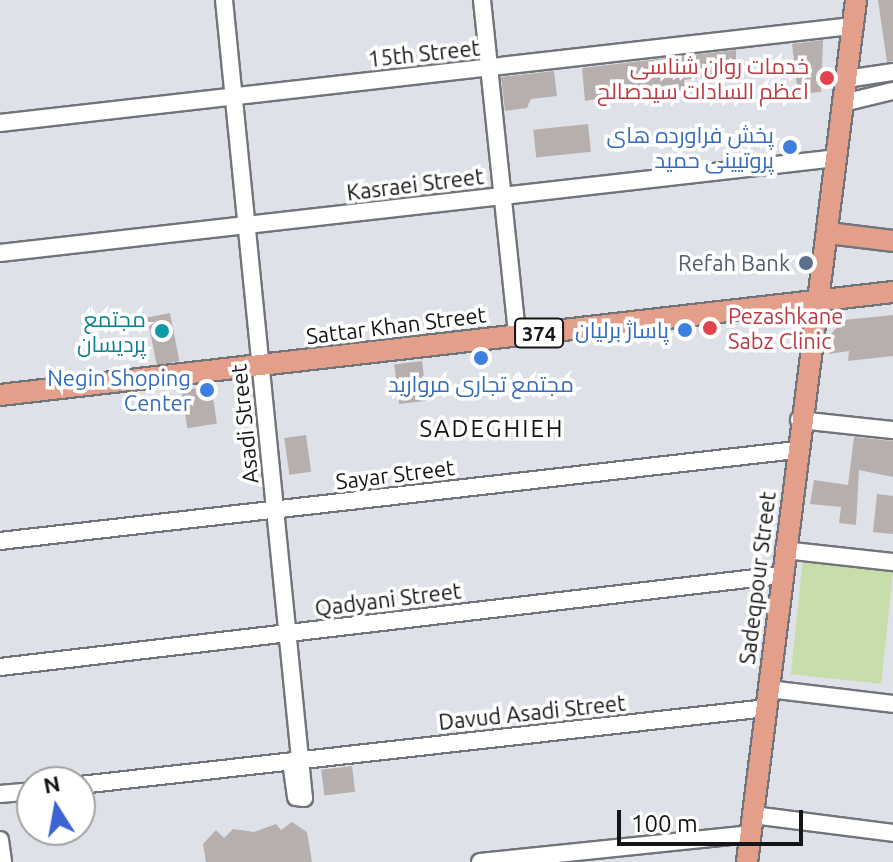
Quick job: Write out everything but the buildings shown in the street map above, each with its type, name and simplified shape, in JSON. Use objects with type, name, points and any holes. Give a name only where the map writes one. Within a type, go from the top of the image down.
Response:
[{"type":"main road","name":"Sadeqpour Street","points":[[747,862],[799,420],[828,233],[856,0]]},
{"type":"main road","points":[[828,233],[893,241]]},
{"type":"main road","name":"Sattar Khan Street","points":[[0,395],[893,292]]},
{"type":"street","name":"Asadi Street","points":[[224,0],[297,760]]},
{"type":"street","points":[[482,0],[517,335]]},
{"type":"street","name":"15th Street","points":[[0,123],[852,26]]},
{"type":"street","points":[[846,79],[893,72]]},
{"type":"street","points":[[843,103],[893,91]]},
{"type":"street","name":"Kasraei Street","points":[[0,253],[836,158]]},
{"type":"street","points":[[799,420],[893,430]]},
{"type":"street","name":"Sayar Street","points":[[0,541],[796,450]]},
{"type":"street","points":[[784,550],[893,562]]},
{"type":"street","name":"Qadyani Street","points":[[0,667],[781,575]]},
{"type":"street","name":"Davud Asadi Street","points":[[96,783],[767,698],[893,704]]},
{"type":"street","points":[[480,862],[752,825],[893,833]]},
{"type":"street","points":[[0,840],[3,862]]},
{"type":"green space","points":[[803,558],[893,567],[881,684],[791,674]]},
{"type":"place","name":"خدمات روان شناسی اعظم السادات سیدصالح","points":[[827,78]]},
{"type":"place","name":"پخش فراورده های پروتیینی حمید","points":[[790,147]]},
{"type":"place","name":"Refah Bank","points":[[806,263]]},
{"type":"place","name":"Pezashkane Sabz Clinic","points":[[710,328]]},
{"type":"place","name":"پاساژ برلیان","points":[[685,330]]},
{"type":"place","name":"مجتمع پردیسان","points":[[162,331]]},
{"type":"place","name":"مجتمع تجاری مروارید","points":[[481,358]]},
{"type":"place","name":"Negin Shoping Center","points":[[207,390]]},
{"type":"district","name":"SADEGHIEH","points":[[492,429]]}]
